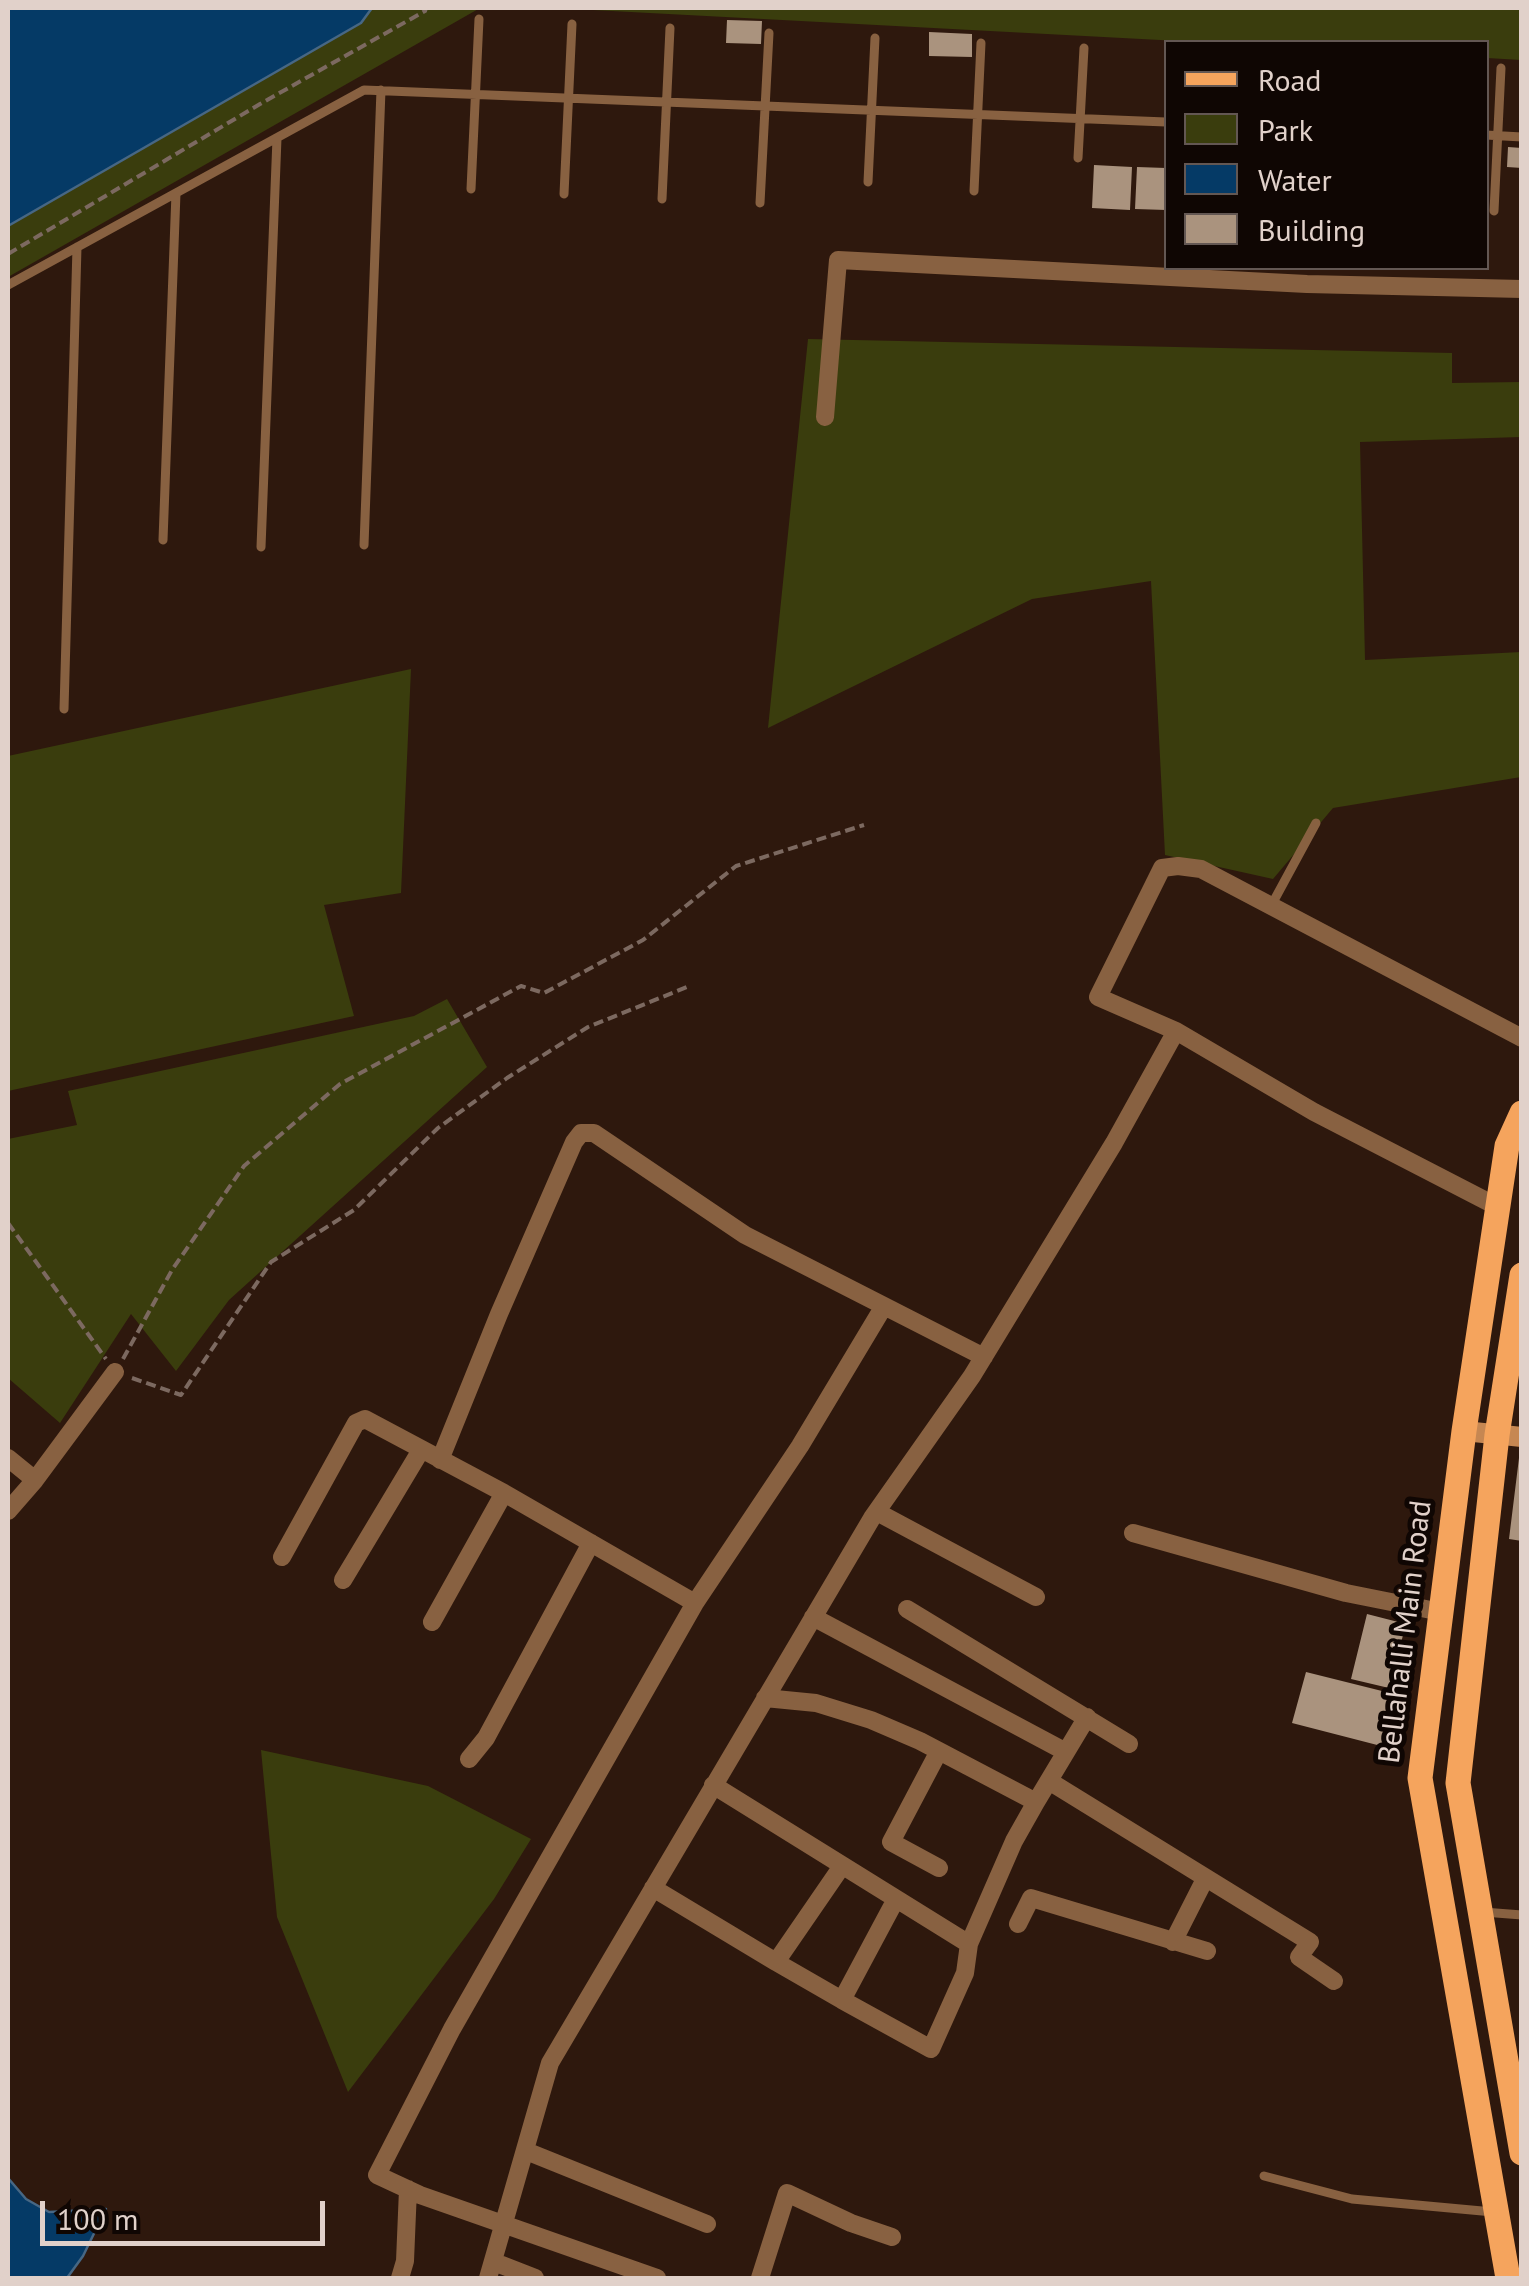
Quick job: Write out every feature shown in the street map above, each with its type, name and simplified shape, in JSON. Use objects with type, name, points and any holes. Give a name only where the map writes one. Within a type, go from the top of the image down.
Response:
[{"type":"main road","name":"Bellahalli Main Road","points":[[1508,2278],[1420,1778],[1464,1431],[1498,1207],[1508,1146],[1522,1113]]},
{"type":"main road","points":[[1522,1275],[1509,1436],[1458,1783],[1522,2153]]},
{"type":"street","points":[[825,417],[838,260],[1307,284],[1522,289]]},
{"type":"street","points":[[1498,1207],[1314,1112],[1176,1031],[1098,996],[1162,868],[1201,869],[1522,1038]]},
{"type":"street","points":[[535,2278],[491,2270],[550,2062],[876,1512],[984,1357],[1114,1143],[1176,1031]]},
{"type":"street","points":[[440,1460],[499,1314],[581,1132],[594,1132],[745,1234],[984,1357]]},
{"type":"street","points":[[657,2278],[505,2226],[377,2175],[452,2029],[695,1602],[800,1446],[884,1306]]},
{"type":"street","points":[[8,1511],[116,1372]]},
{"type":"street","points":[[282,1557],[356,1423],[373,1421],[695,1602]]},
{"type":"street","points":[[1464,1431],[1509,1436]]},
{"type":"street","points":[[344,1580],[421,1450]]},
{"type":"street","points":[[8,1458],[35,1480]]},
{"type":"street","points":[[432,1622],[504,1493]]},
{"type":"street","points":[[876,1512],[1036,1597]]},
{"type":"street","points":[[1133,1532],[1346,1593],[1441,1612]]},
{"type":"street","points":[[469,1759],[486,1738],[591,1543]]},
{"type":"street","points":[[907,1609],[1129,1744]]},
{"type":"street","points":[[814,1617],[1066,1752]]},
{"type":"street","points":[[766,1698],[816,1703],[871,1720],[1036,1802]]},
{"type":"street","points":[[652,1888],[931,2049],[965,1972],[969,1944],[1014,1840],[1087,1718]]},
{"type":"street","points":[[939,1751],[892,1842],[939,1868]]},
{"type":"street","points":[[1049,1781],[1310,1942],[1292,1952],[1334,1981]]},
{"type":"street","points":[[714,1785],[969,1944]]},
{"type":"street","points":[[776,1962],[842,1866]]},
{"type":"street","points":[[1173,1942],[1206,1880]]},
{"type":"street","points":[[1018,1924],[1031,1898],[1207,1951]]},
{"type":"street","points":[[842,2000],[896,1899]]},
{"type":"street","points":[[526,2151],[707,2224]]},
{"type":"street","points":[[400,2278],[405,2261],[408,2190]]},
{"type":"street","points":[[760,2278],[787,2193],[892,2237]]},
{"type":"lane","points":[[471,190],[479,19]]},
{"type":"lane","points":[[564,194],[572,24]]},
{"type":"lane","points":[[662,198],[670,28]]},
{"type":"lane","points":[[760,203],[768,33]]},
{"type":"lane","points":[[868,182],[875,38]]},
{"type":"lane","points":[[974,191],[981,43]]},
{"type":"lane","points":[[1078,158],[1084,48]]},
{"type":"lane","points":[[1494,210],[1492,136],[1501,68]]},
{"type":"lane","points":[[8,285],[364,90],[1164,122]]},
{"type":"lane","points":[[364,544],[380,90]]},
{"type":"lane","points":[[1492,136],[1522,137]]},
{"type":"lane","points":[[261,547],[277,138]]},
{"type":"lane","points":[[164,540],[176,192]]},
{"type":"lane","points":[[64,709],[77,247]]},
{"type":"lane","points":[[1271,906],[1316,823]]},
{"type":"lane","points":[[1480,1911],[1522,1915]]},
{"type":"lane","points":[[1264,2176],[1352,2199],[1496,2212]]},
{"type":"path","points":[[8,254],[426,8]]},
{"type":"path","points":[[116,1372],[172,1270],[244,1166],[340,1084],[521,986],[544,993],[643,940],[736,866],[864,825]]},
{"type":"path","points":[[8,1223],[116,1372],[181,1394],[271,1262],[354,1210],[438,1128],[507,1078],[588,1026],[688,987]]},
{"type":"green space","points":[[372,8],[480,8],[8,277],[8,226],[361,23]]},
{"type":"green space","points":[[555,8],[1521,8],[1521,60],[1489,58],[1489,40],[1164,40]]},
{"type":"green space","points":[[808,339],[1452,353],[1452,383],[1521,382],[1521,437],[1360,442],[1365,660],[1521,652],[1521,777],[1333,808],[1273,879],[1165,855],[1151,581],[1032,599],[768,728]]},
{"type":"green space","points":[[411,669],[401,893],[324,905],[354,1016],[8,1091],[8,756]]},
{"type":"green space","points":[[447,999],[487,1067],[229,1300],[176,1371],[131,1314],[60,1423],[8,1378],[8,1139],[77,1125],[68,1091],[414,1016]]},
{"type":"green space","points":[[261,1750],[428,1786],[531,1839],[494,1899],[348,2092],[277,1917]]},
{"type":"water","points":[[8,8],[372,8],[361,23],[8,226]]},
{"type":"water","points":[[8,2178],[26,2199],[49,2212],[106,2209],[83,2256],[67,2278],[8,2278]]},
{"type":"building","points":[[727,20],[762,21],[761,44],[726,43]]},
{"type":"building","points":[[929,32],[972,34],[972,57],[929,56]]},
{"type":"building","points":[[1508,147],[1522,148],[1522,168],[1507,167]]},
{"type":"building","points":[[1094,165],[1132,167],[1130,210],[1092,208]]},
{"type":"building","points":[[1137,167],[1164,168],[1164,210],[1135,209]]},
{"type":"building","points":[[1522,1458],[1522,1541],[1509,1539]]},
{"type":"building","points":[[1367,1614],[1406,1624],[1389,1688],[1351,1679]]},
{"type":"building","points":[[1306,1672],[1398,1695],[1385,1747],[1292,1723]]}]
